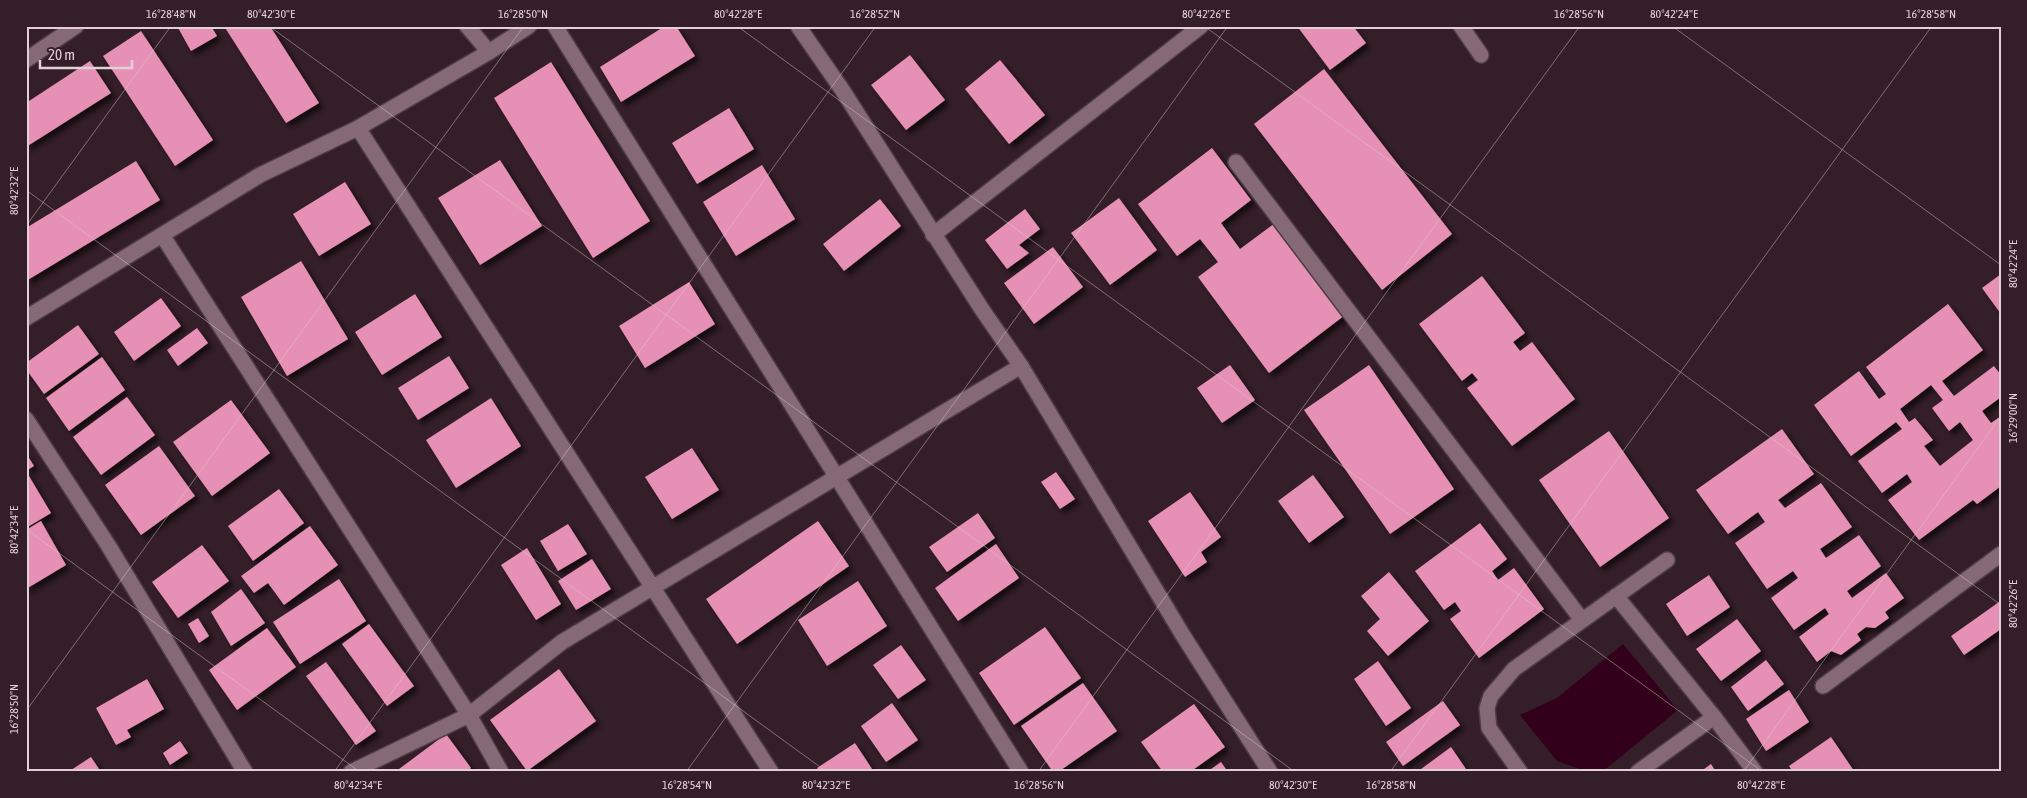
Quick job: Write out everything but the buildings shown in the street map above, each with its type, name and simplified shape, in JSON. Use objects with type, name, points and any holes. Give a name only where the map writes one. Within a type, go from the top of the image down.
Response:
[{"type":"street","points":[[26,60],[76,26]]},
{"type":"street","points":[[467,26],[489,52]]},
{"type":"street","points":[[26,318],[260,175],[358,128],[489,52],[529,26]]},
{"type":"street","points":[[555,26],[1021,772]]},
{"type":"street","points":[[798,26],[844,91],[933,235],[1021,366],[1184,637],[1270,772]]},
{"type":"street","points":[[933,235],[1201,26]]},
{"type":"street","points":[[1461,26],[1481,54]]},
{"type":"street","points":[[358,128],[771,772]]},
{"type":"street","points":[[1236,162],[1582,620]]},
{"type":"street","points":[[162,235],[469,715],[501,772]]},
{"type":"street","points":[[351,772],[469,715],[562,642],[1021,366]]},
{"type":"street","points":[[26,419],[108,544],[245,772]]},
{"type":"street","points":[[1823,686],[2001,554]]},
{"type":"street","points":[[1520,772],[1489,728],[1487,708],[1491,696],[1514,668],[1667,560]]},
{"type":"street","points":[[1616,596],[1714,717],[1755,772]]},
{"type":"street","points":[[1638,772],[1714,717]]},
{"type":"shaded area","points":[[1623,644],[1678,710],[1602,772],[1588,772],[1557,761],[1520,715],[1557,698]]}]
